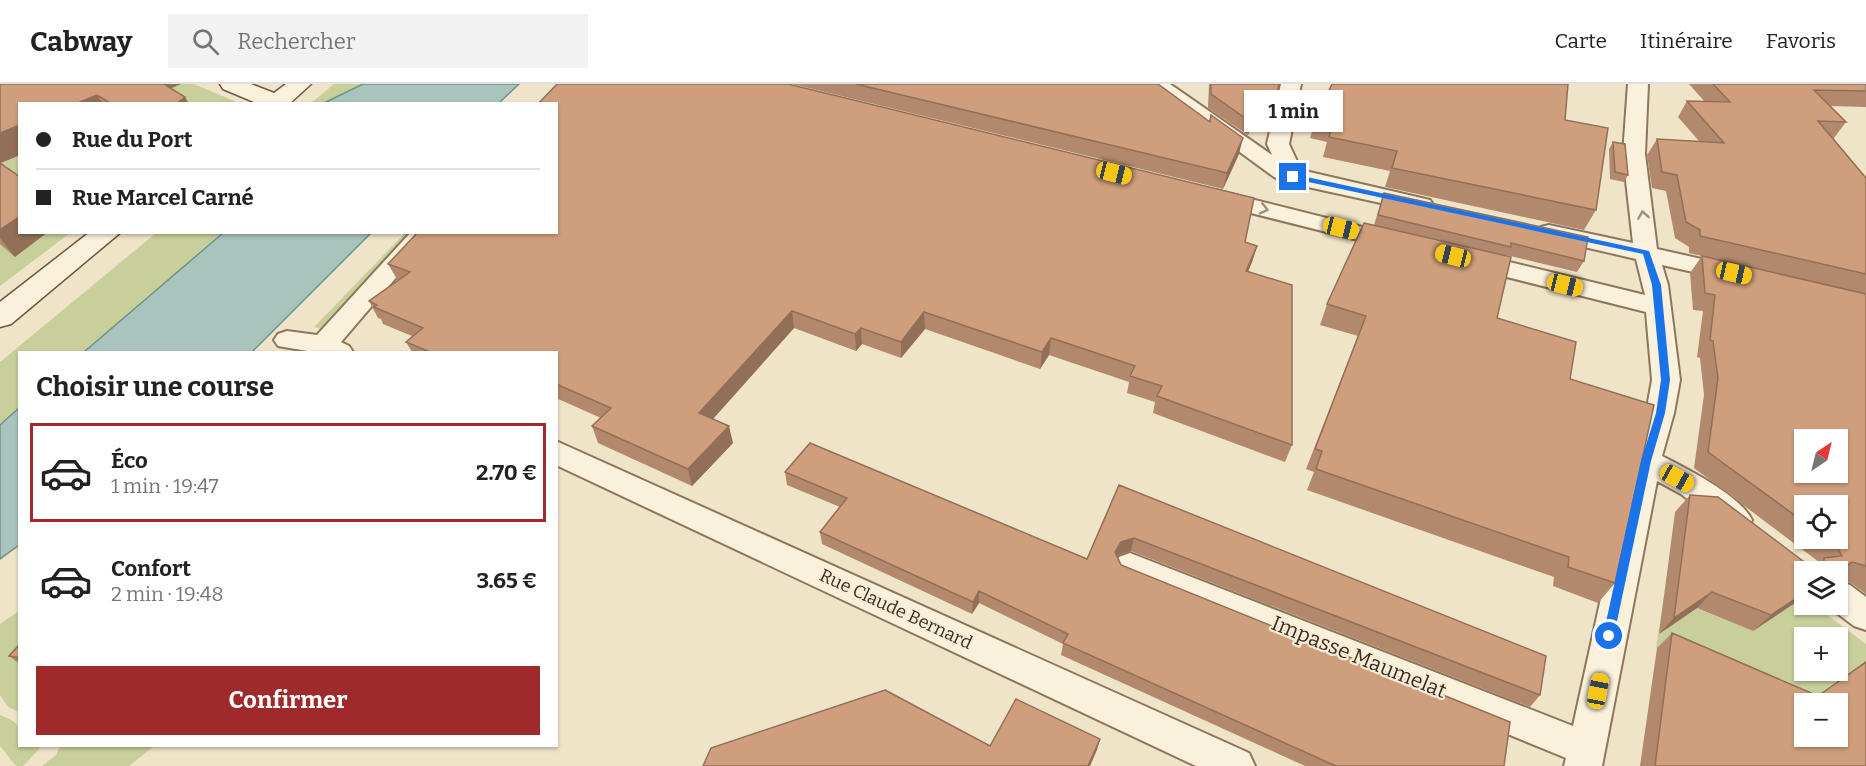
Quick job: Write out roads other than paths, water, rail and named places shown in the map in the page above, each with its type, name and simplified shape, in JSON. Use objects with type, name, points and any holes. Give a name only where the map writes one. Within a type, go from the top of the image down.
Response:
[{"type":"street","points":[[231,84],[273,102]]},
{"type":"street","points":[[276,102],[300,84]]},
{"type":"street","points":[[1157,84],[1287,174],[1438,208]]},
{"type":"street","points":[[1287,174],[1278,144],[1291,84]]},
{"type":"street","points":[[1585,757],[1646,461],[1660,413],[1665,380],[1656,285],[1646,252],[1634,154],[1638,84]]},
{"type":"street","points":[[1194,192],[1659,307]]},
{"type":"street","points":[[1530,228],[1750,277]]},
{"type":"street","points":[[0,317],[105,234]]},
{"type":"street","points":[[287,340],[332,349],[422,234]]},
{"type":"street","name":"Rue Claude Bernard","points":[[558,453],[1236,766]]},
{"type":"street","points":[[1646,461],[1692,486],[1758,536]]},
{"type":"street","name":"Impasse Maumelat","points":[[1130,566],[1585,757]]},
{"type":"street","points":[[1848,602],[1866,616]]},
{"type":"water","points":[[363,84],[519,84],[500,102],[326,102]]},
{"type":"water","points":[[222,234],[370,234],[253,351],[85,351]]},
{"type":"water","points":[[18,409],[18,546],[0,559],[0,425]]}]
